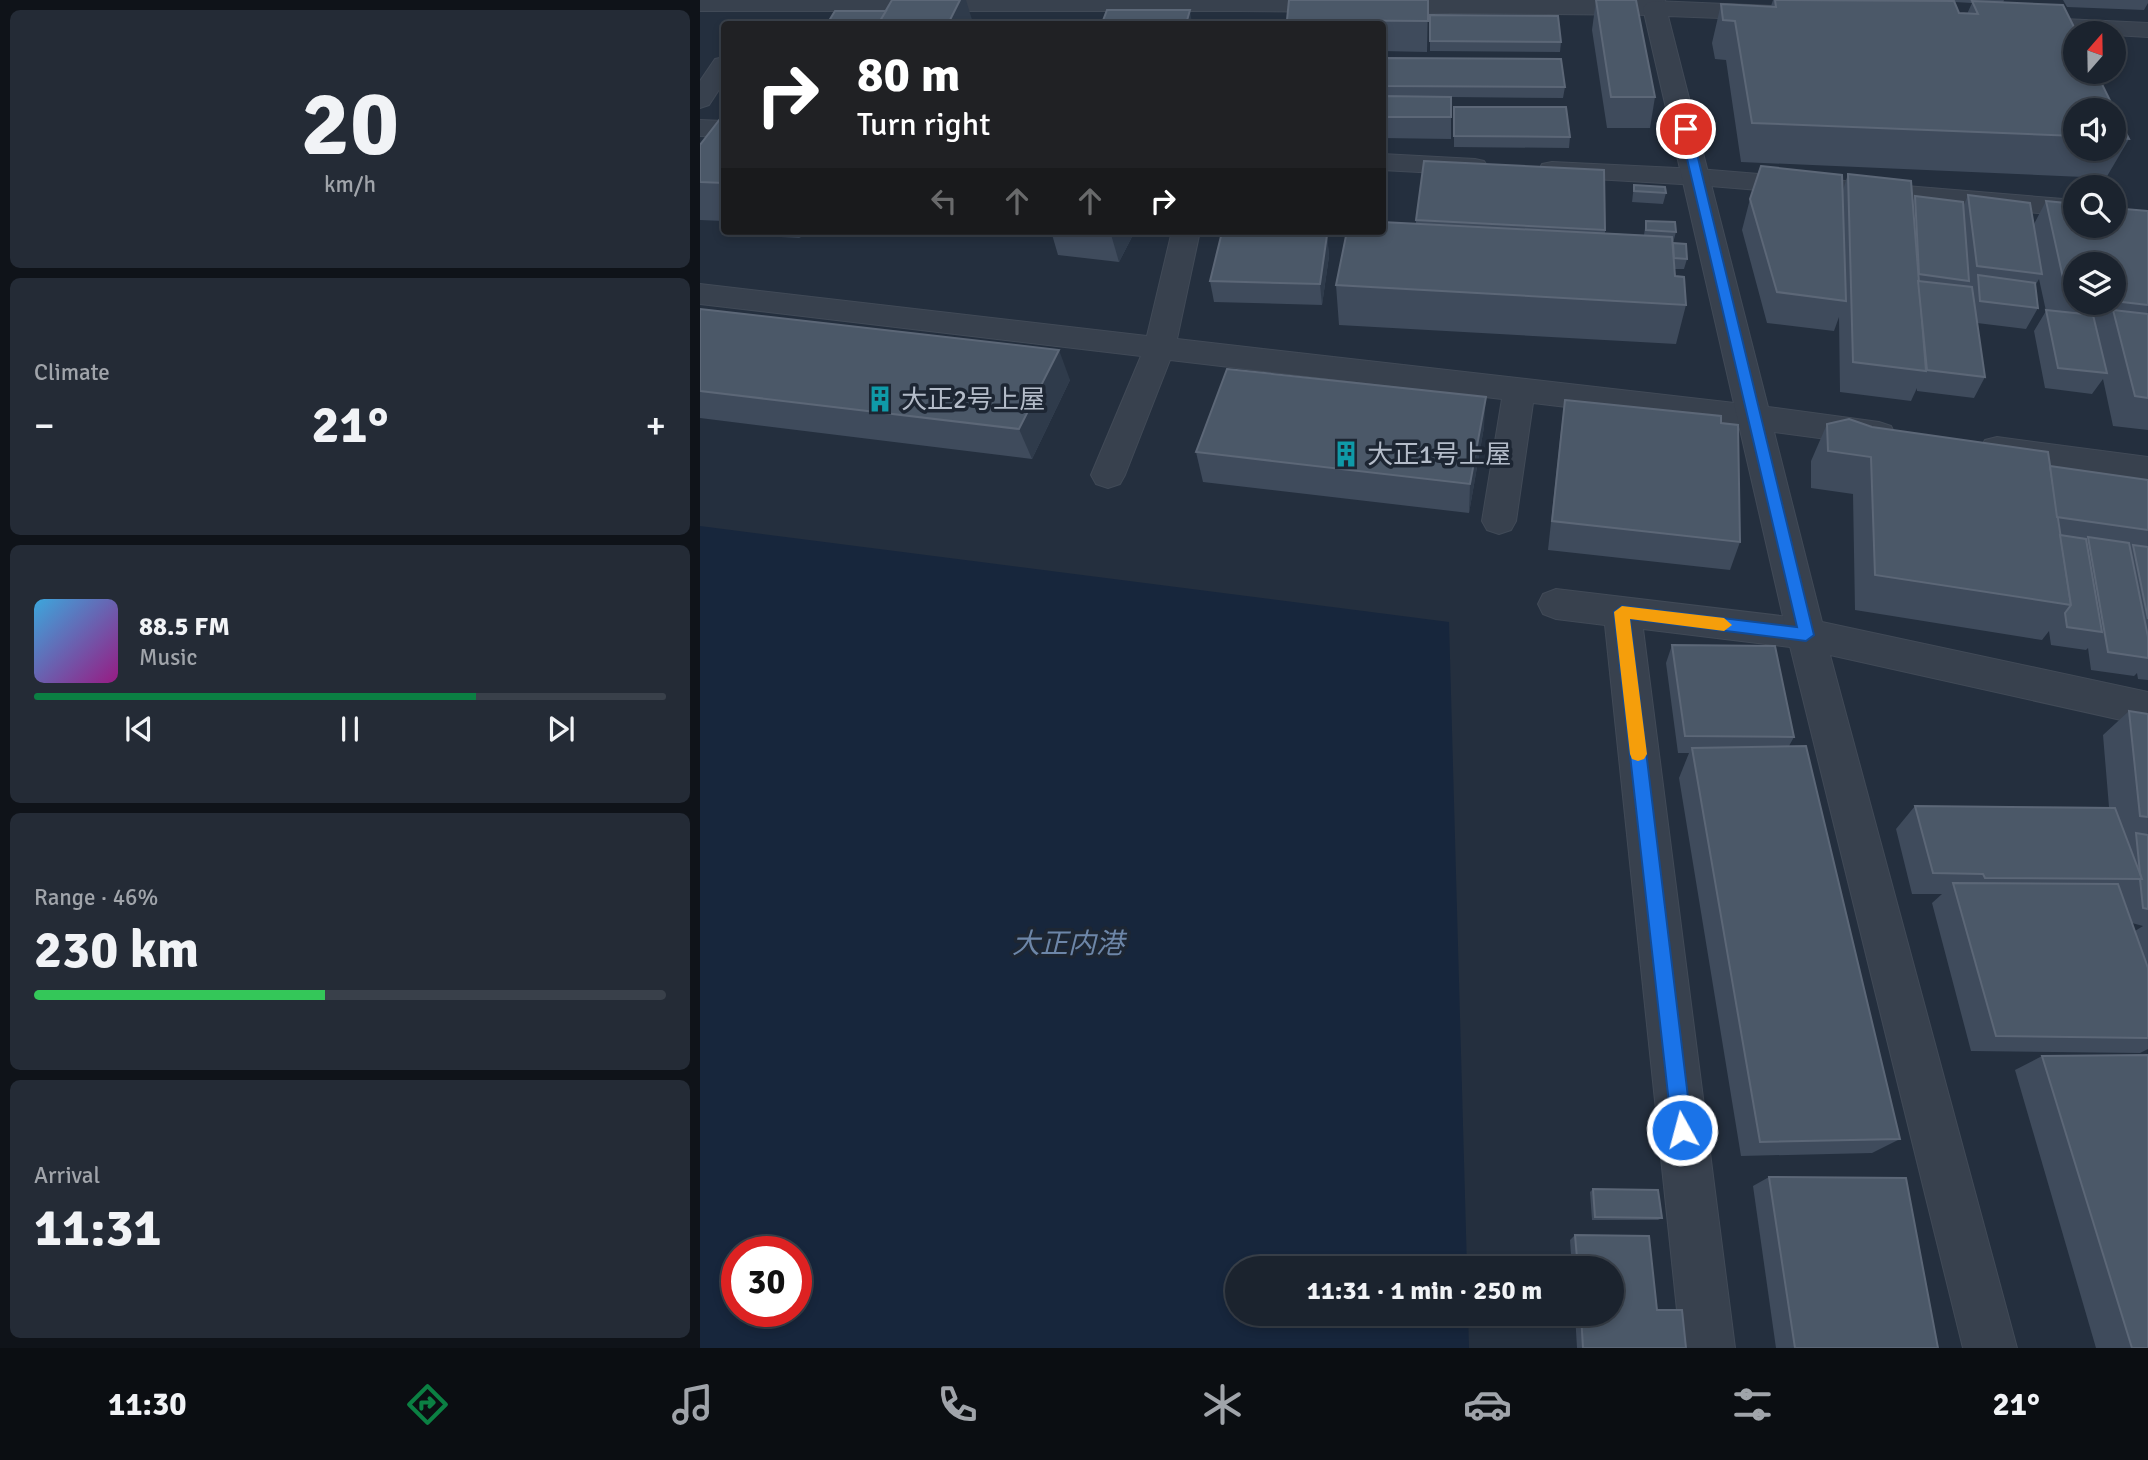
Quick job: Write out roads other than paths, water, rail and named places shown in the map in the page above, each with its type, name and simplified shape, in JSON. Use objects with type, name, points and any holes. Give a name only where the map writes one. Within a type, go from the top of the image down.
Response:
[{"type":"street","points":[[753,21],[767,2]]},
{"type":"street","points":[[700,4],[767,2],[1237,9],[1654,4],[1792,14]]},
{"type":"street","points":[[1654,4],[1698,177],[1752,417],[1806,635],[1990,1348]]},
{"type":"street","points":[[1997,23],[2148,30]]},
{"type":"street","points":[[700,100],[721,68]]},
{"type":"street","points":[[700,128],[721,129]]},
{"type":"street","points":[[1386,162],[1698,177],[2063,207]]},
{"type":"street","points":[[1108,475],[1159,349],[1185,235]]},
{"type":"street","points":[[700,294],[1752,417],[1916,439]]},
{"type":"street","points":[[1499,521],[1519,390]]},
{"type":"street","points":[[1970,446],[2148,469]]},
{"type":"street","points":[[1556,604],[1806,635],[2148,709]]},
{"type":"street","points":[[1622,612],[1708,1348]]},
{"type":"water","name":"大正内港","points":[[700,526],[1449,622],[1467,1256],[1225,1256],[1225,1326],[1468,1326],[1469,1348],[700,1348]]},
{"type":"place","name":"大正2号上屋","points":[[880,399]]},
{"type":"place","name":"大正1号上屋","points":[[1346,454]]}]
